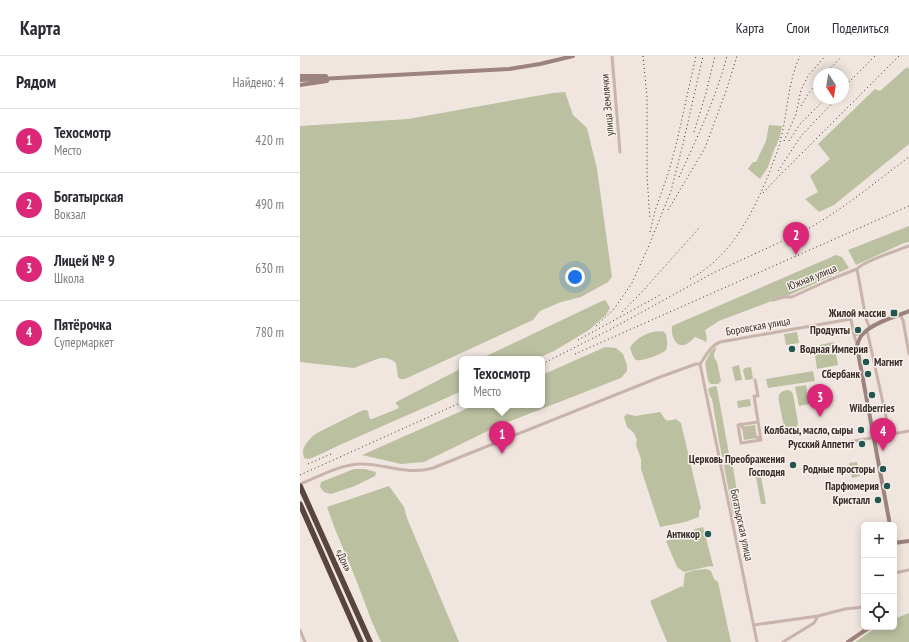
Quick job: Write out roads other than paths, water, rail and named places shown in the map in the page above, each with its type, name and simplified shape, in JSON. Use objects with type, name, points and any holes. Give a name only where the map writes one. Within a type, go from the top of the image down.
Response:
[{"type":"highway","name":"«Дон»","points":[[300,485],[370,642]]},
{"type":"highway","name":"«Дон»","points":[[300,504],[361,642]]},
{"type":"street","points":[[300,80],[509,68],[540,64],[573,56]]},
{"type":"street","name":"улица Землячки","points":[[612,56],[620,152]]},
{"type":"street","points":[[300,76],[360,77]]},
{"type":"street","points":[[300,85],[360,77]]},
{"type":"street","name":"Южная улица","points":[[774,300],[781,297],[792,296],[857,269],[865,262],[909,246]]},
{"type":"street","points":[[857,269],[867,330],[890,435]]},
{"type":"street","points":[[889,522],[854,335],[909,311]]},
{"type":"street","points":[[900,314],[909,354]]},
{"type":"street","name":"Боровская улица","points":[[700,364],[712,347],[720,342],[851,319],[854,335]]},
{"type":"street","points":[[857,347],[860,338],[867,330]]},
{"type":"street","points":[[300,485],[350,465],[372,465],[403,471],[425,471],[660,377],[696,364],[700,364]]},
{"type":"street","name":"Богатырская улица","points":[[700,364],[757,642]]},
{"type":"street","points":[[755,380],[758,396],[754,396],[761,440]]},
{"type":"street","points":[[758,422],[738,425],[741,444],[761,440]]},
{"type":"street","points":[[741,424],[742,427],[761,440]]},
{"type":"street","points":[[822,447],[909,431]]},
{"type":"street","points":[[897,543],[909,541]]},
{"type":"street","points":[[897,572],[909,570]]},
{"type":"street","points":[[754,625],[818,616],[845,609],[861,607]]},
{"type":"street","points":[[783,642],[814,623],[818,616]]},
{"type":"street","points":[[300,630],[305,642]]},
{"type":"street","points":[[848,642],[866,630]]},
{"type":"railway","points":[[643,56],[647,97],[647,176],[650,219]]},
{"type":"railway","points":[[650,232],[677,141],[696,56]]},
{"type":"railway","points":[[596,326],[614,309],[632,283],[671,191],[703,56]]},
{"type":"railway","points":[[694,132],[715,56]]},
{"type":"railway","points":[[679,177],[712,102],[727,56]]},
{"type":"railway","points":[[668,210],[705,148],[737,56]]},
{"type":"railway","points":[[690,279],[705,269],[729,246],[748,218],[756,202],[779,146],[790,88],[800,56]]},
{"type":"railway","points":[[784,141],[796,114],[801,90],[808,76],[825,56]]},
{"type":"railway","points":[[849,82],[875,56]]},
{"type":"railway","points":[[763,193],[899,56]]},
{"type":"railway","points":[[831,68],[841,57]]},
{"type":"railway","points":[[801,106],[813,88]]},
{"type":"railway","points":[[789,141],[800,124],[820,104]]},
{"type":"railway","points":[[778,171],[801,136],[831,104]]},
{"type":"railway","points":[[545,362],[613,328],[711,274],[802,232],[830,216],[909,157]]},
{"type":"railway","points":[[575,354],[909,206]]},
{"type":"railway","points":[[622,312],[700,227]]},
{"type":"railway","points":[[578,340],[662,294]]},
{"type":"railway","points":[[300,475],[459,403]]},
{"type":"railway","points":[[308,464],[331,454]]},
{"type":"place","name":"Богатырская","points":[[796,255]]},
{"type":"place","name":"Жилой массив","points":[[894,313]]},
{"type":"place","name":"Продукты","points":[[858,330]]},
{"type":"place","name":"Водная Империя","points":[[792,349]]},
{"type":"place","name":"Магнит","points":[[866,362]]},
{"type":"place","name":"Сбербанк","points":[[868,374]]},
{"type":"place","name":"Wildberries","points":[[872,395]]},
{"type":"place","name":"Лицей № 9","points":[[820,417]]},
{"type":"place","name":"Колбасы, масло, сыры","points":[[861,430]]},
{"type":"place","name":"Русский Аппетит","points":[[862,444]]},
{"type":"place","name":"Пятёрочка","points":[[883,451]]},
{"type":"place","name":"Техосмотр","points":[[502,454]]},
{"type":"place","name":"Церковь Преображения Господня","points":[[793,465]]},
{"type":"place","name":"Родные просторы","points":[[883,469]]},
{"type":"place","name":"Парфюмерия","points":[[887,486]]},
{"type":"place","name":"Кристалл","points":[[878,500]]},
{"type":"place","name":"Антикор","points":[[708,534]]}]
